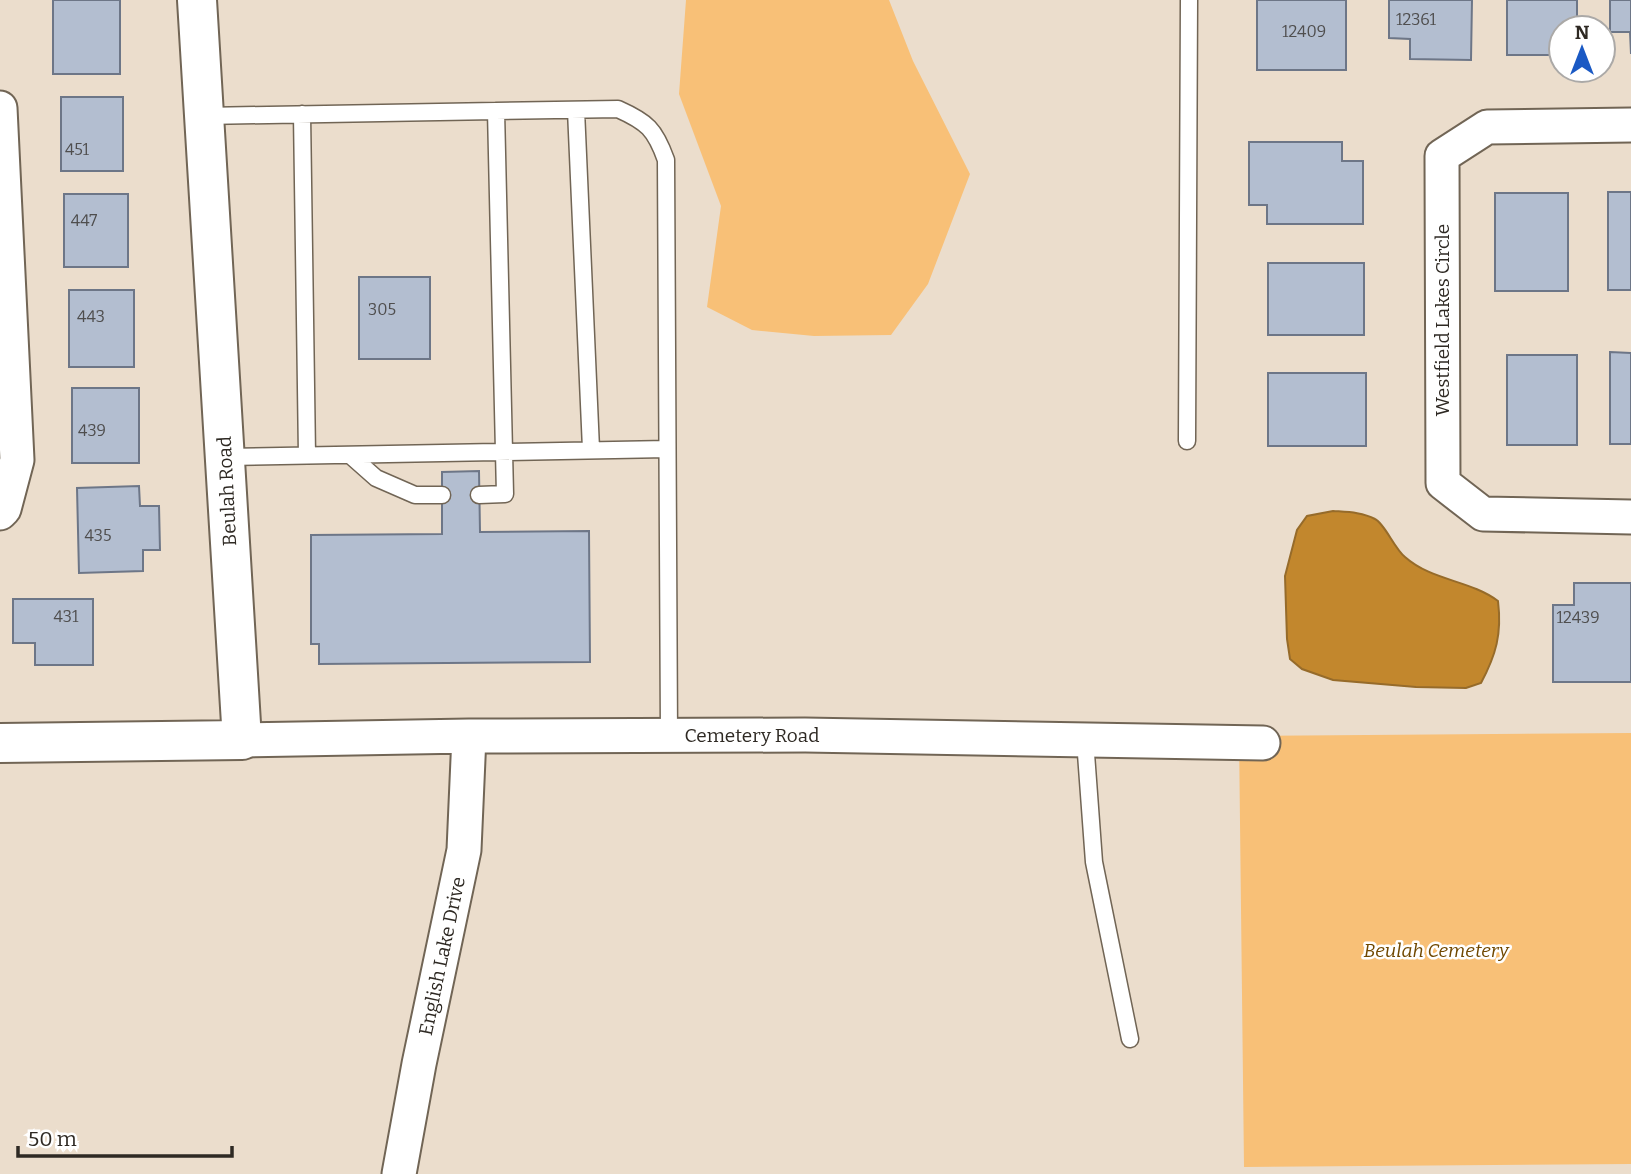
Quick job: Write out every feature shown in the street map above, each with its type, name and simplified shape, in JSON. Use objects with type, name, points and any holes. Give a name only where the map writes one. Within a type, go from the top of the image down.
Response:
[{"type":"street","name":"Beulah Road","points":[[197,0],[242,740]]},
{"type":"street","points":[[0,108],[17,460],[4,509],[0,513]]},
{"type":"street","name":"Westfield Lakes Circle","points":[[1631,125],[1487,127],[1442,156],[1443,483],[1483,514],[1631,517]]},
{"type":"street","name":"Cemetery Road","points":[[242,740],[805,735],[1263,743]]},
{"type":"street","name":"English Lake Drive","points":[[399,1174],[464,850],[469,736]]},
{"type":"street","points":[[0,743],[242,740]]},
{"type":"lane","points":[[1187,441],[1189,0]]},
{"type":"lane","points":[[204,116],[618,109],[640,119],[658,136],[666,160],[668,735]]},
{"type":"lane","points":[[576,110],[591,449]]},
{"type":"lane","points":[[479,495],[505,494],[496,111]]},
{"type":"lane","points":[[302,114],[307,456]]},
{"type":"lane","points":[[225,457],[667,449]]},
{"type":"lane","points":[[350,455],[376,478],[415,495],[442,495]]},
{"type":"lane","points":[[1085,740],[1094,862],[1130,1039]]},
{"type":"green space","points":[[686,0],[889,0],[913,61],[970,174],[928,284],[891,335],[814,336],[752,330],[707,307],[721,206],[679,94]]},
{"type":"green space","name":"Beulah Cemetery","points":[[1631,733],[1631,1164],[1244,1167],[1239,736]]},
{"type":"shaded area","points":[[1333,511],[1360,514],[1375,519],[1401,553],[1416,565],[1498,601],[1497,644],[1481,683],[1466,688],[1416,687],[1333,680],[1302,669],[1290,659],[1285,576],[1297,530],[1307,516]]},
{"type":"building","points":[[53,0],[120,0],[120,74],[53,74]]},
{"type":"building","points":[[1257,0],[1346,0],[1346,70],[1257,70]]},
{"type":"building","points":[[1389,0],[1472,0],[1471,60],[1410,59],[1410,39],[1389,38]]},
{"type":"building","points":[[1507,0],[1577,0],[1577,14],[1547,14],[1547,55],[1507,55]]},
{"type":"building","points":[[1610,0],[1631,0],[1631,54],[1630,32],[1617,32],[1617,14],[1610,14]]},
{"type":"building","points":[[61,97],[123,97],[123,171],[61,171]]},
{"type":"building","points":[[1249,142],[1342,142],[1342,161],[1363,161],[1363,224],[1267,224],[1267,205],[1249,205]]},
{"type":"building","points":[[1608,192],[1631,192],[1631,290],[1608,290]]},
{"type":"building","points":[[1495,193],[1568,193],[1568,291],[1495,291]]},
{"type":"building","points":[[64,194],[128,194],[128,267],[64,267]]},
{"type":"building","points":[[1268,263],[1364,263],[1364,335],[1268,335]]},
{"type":"building","points":[[359,277],[430,277],[430,359],[359,359]]},
{"type":"building","points":[[69,290],[134,290],[134,367],[69,367]]},
{"type":"building","points":[[1610,352],[1631,353],[1631,444],[1610,444]]},
{"type":"building","points":[[1507,355],[1577,355],[1577,445],[1507,445]]},
{"type":"building","points":[[1268,373],[1366,373],[1366,446],[1268,446]]},
{"type":"building","points":[[72,388],[139,388],[139,463],[72,463]]},
{"type":"building","points":[[479,471],[480,532],[589,531],[590,662],[319,664],[319,644],[311,644],[311,535],[442,534],[442,472]]},
{"type":"building","points":[[139,486],[140,506],[159,506],[160,550],[143,550],[143,571],[79,573],[77,488]]},
{"type":"building","points":[[1574,583],[1631,583],[1631,682],[1553,682],[1553,605],[1574,605]]},
{"type":"building","points":[[13,599],[93,599],[93,665],[35,665],[35,643],[13,643]]}]
